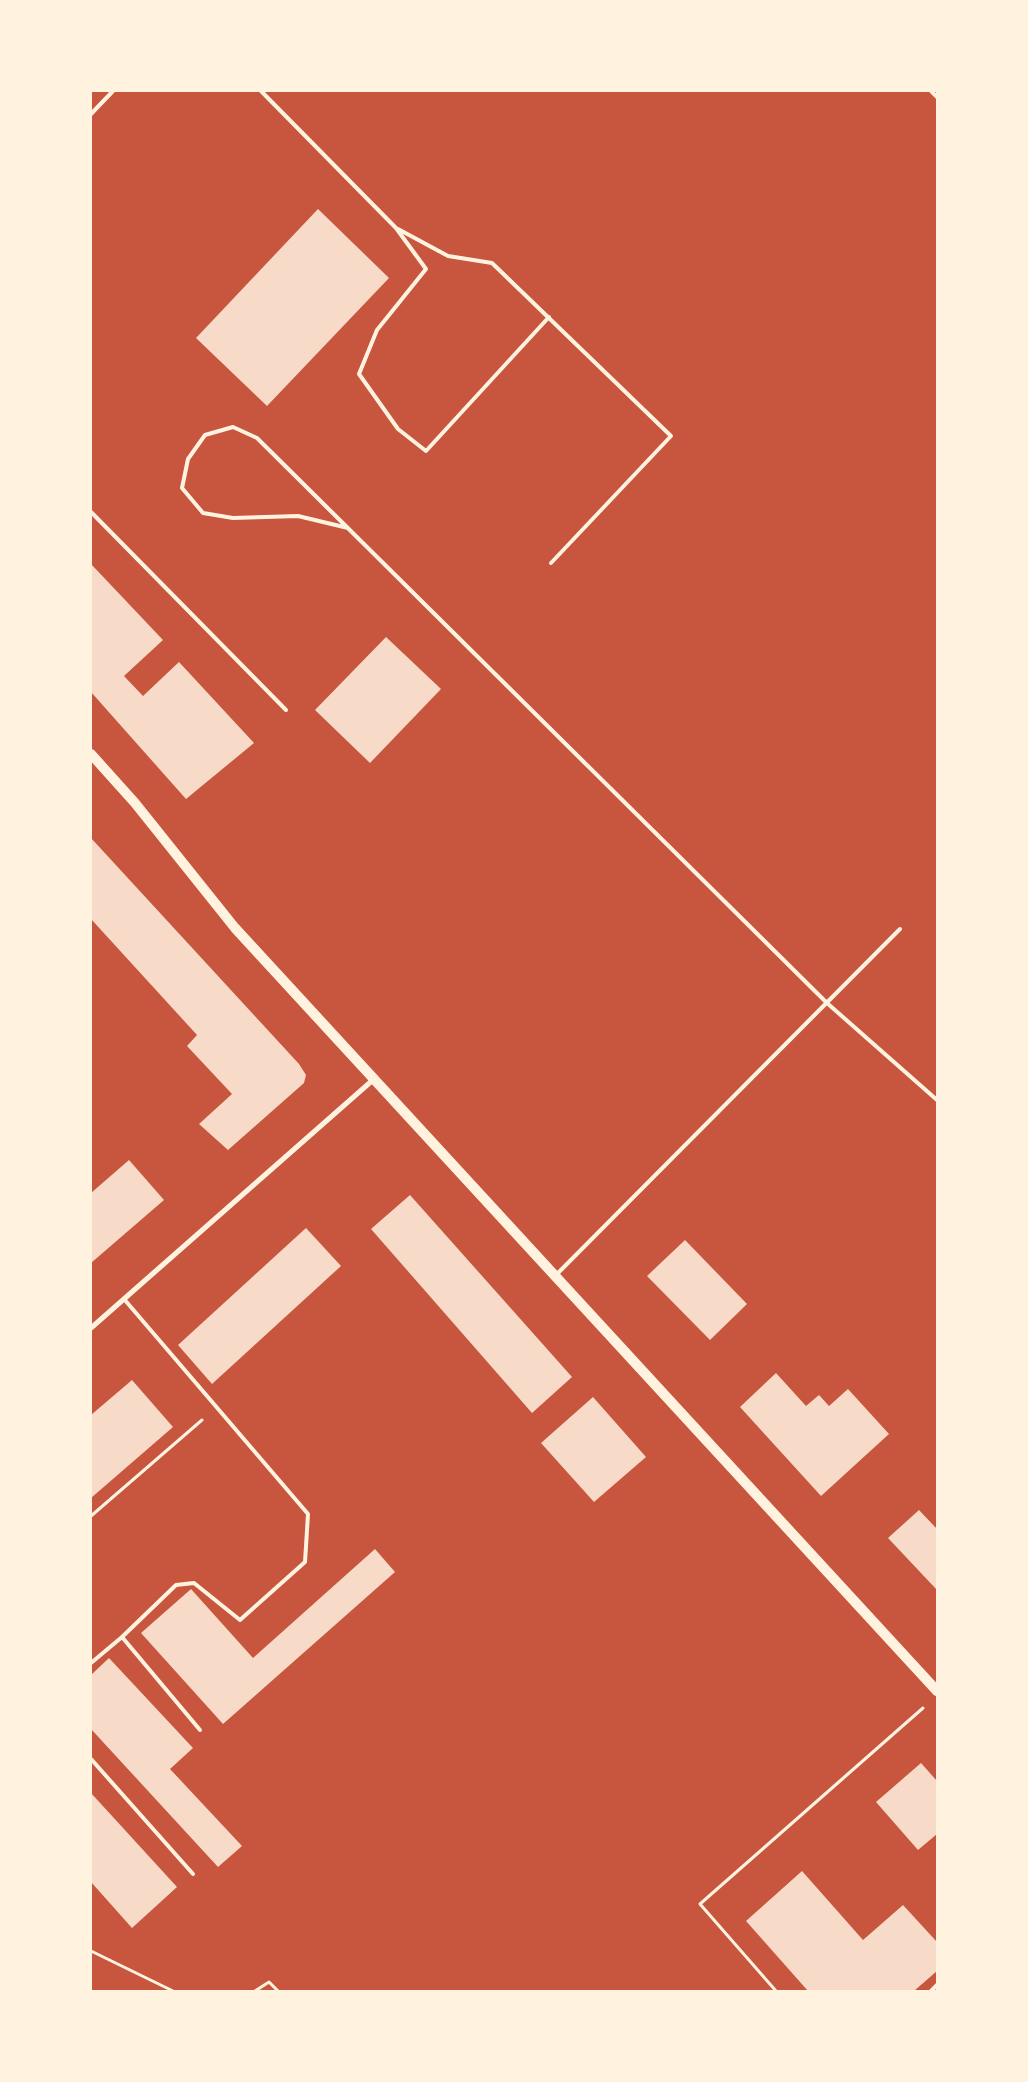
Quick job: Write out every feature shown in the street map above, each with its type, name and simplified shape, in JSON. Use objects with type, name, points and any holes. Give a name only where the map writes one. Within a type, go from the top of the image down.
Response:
[{"type":"main road","points":[[91,754],[135,803],[235,928],[937,1691]]},
{"type":"street","points":[[91,1328],[374,1078]]},
{"type":"lane","points":[[91,114],[113,91]]},
{"type":"lane","points":[[261,91],[396,228],[426,269],[377,330],[359,374],[398,429],[426,451],[549,317]]},
{"type":"lane","points":[[931,91],[937,97]]},
{"type":"lane","points":[[396,228],[448,256],[492,263],[671,436],[550,563]]},
{"type":"lane","points":[[348,528],[298,516],[233,518],[203,513],[182,488],[188,459],[205,435],[233,427],[257,438],[348,528],[827,1003],[937,1100]]},
{"type":"lane","points":[[91,512],[286,710]]},
{"type":"lane","points":[[555,1276],[900,929]]},
{"type":"lane","points":[[91,1663],[122,1637],[176,1585],[194,1583],[240,1620],[305,1562],[308,1514],[124,1299]]},
{"type":"lane","points":[[122,1637],[200,1730]]},
{"type":"lane","points":[[91,1759],[193,1874]]},
{"type":"lane","points":[[931,1991],[937,1985]]},
{"type":"path","points":[[91,1516],[216,1407]]},
{"type":"path","points":[[776,1991],[700,1904],[929,1703]]},
{"type":"path","points":[[91,1951],[173,1991]]},
{"type":"path","points":[[255,1991],[269,1982],[278,1991]]},
{"type":"building","points":[[318,209],[389,278],[267,406],[196,338]]},
{"type":"building","points":[[91,564],[163,640],[124,676],[143,696],[179,662],[254,743],[186,799],[91,692]]},
{"type":"building","points":[[386,637],[441,689],[370,763],[315,710]]},
{"type":"building","points":[[91,838],[299,1064],[306,1075],[304,1083],[228,1150],[199,1124],[232,1094],[187,1046],[197,1035],[91,919]]},
{"type":"building","points":[[129,1160],[164,1200],[91,1263],[91,1193]]},
{"type":"building","points":[[410,1195],[572,1377],[532,1413],[371,1229]]},
{"type":"building","points":[[306,1228],[341,1266],[212,1384],[178,1345]]},
{"type":"building","points":[[685,1240],[747,1304],[710,1340],[647,1276]]},
{"type":"building","points":[[776,1373],[806,1406],[819,1395],[829,1406],[848,1389],[889,1434],[821,1496],[740,1407]]},
{"type":"building","points":[[132,1380],[173,1427],[91,1498],[91,1415]]},
{"type":"building","points":[[593,1397],[646,1457],[594,1502],[541,1443]]},
{"type":"building","points":[[919,1510],[937,1529],[937,1590],[888,1538]]},
{"type":"building","points":[[375,1549],[395,1572],[223,1724],[141,1633],[191,1589],[253,1658]]},
{"type":"building","points":[[109,1658],[193,1748],[170,1769],[242,1846],[218,1867],[91,1729],[91,1675]]},
{"type":"building","points":[[921,1763],[937,1781],[937,1834],[918,1850],[876,1802]]},
{"type":"building","points":[[91,1793],[177,1887],[132,1928],[91,1882]]},
{"type":"building","points":[[802,1871],[863,1940],[903,1905],[937,1942],[937,1971],[914,1991],[808,1991],[746,1921]]}]
